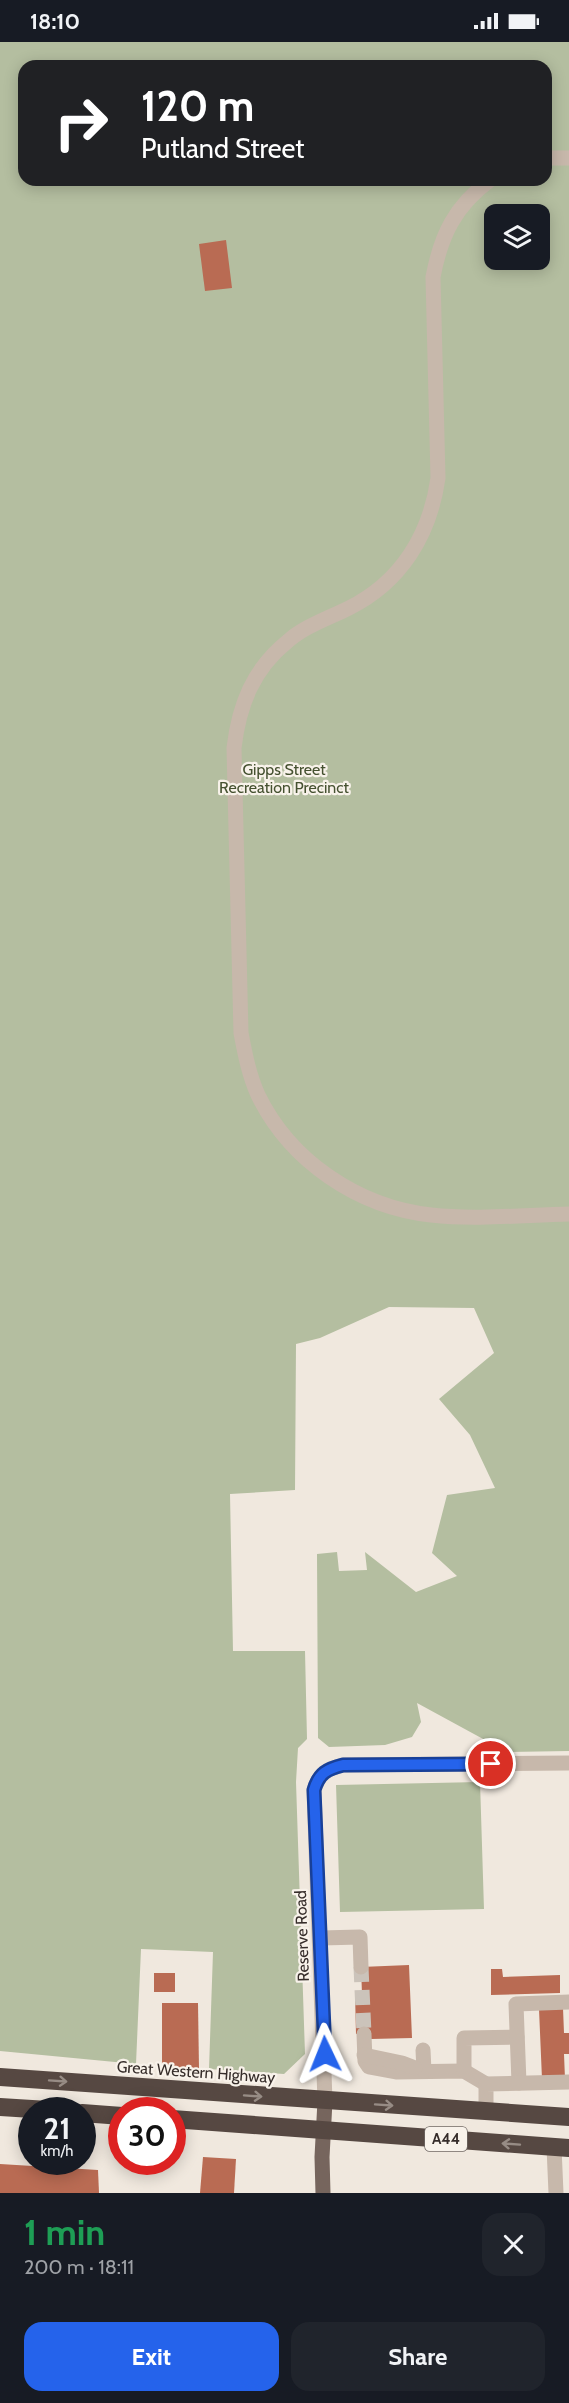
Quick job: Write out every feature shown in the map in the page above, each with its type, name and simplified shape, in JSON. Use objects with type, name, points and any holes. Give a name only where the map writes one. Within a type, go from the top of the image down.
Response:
[{"type":"highway","name":"Great Western Highway","points":[[0,2077],[569,2117]]},
{"type":"highway","points":[[0,2107],[18,2108]]},
{"type":"highway","name":"A44","points":[[186,2121],[561,2147]]},
{"type":"main road","points":[[323,2193],[325,2101]]},
{"type":"street","points":[[552,158],[569,158]]},
{"type":"street","points":[[483,186],[464,202],[452,219],[441,240],[433,277],[438,478],[435,497],[422,535],[404,565],[385,585],[352,607],[290,639],[276,652],[242,703],[234,748],[241,1033],[250,1074],[268,1112],[298,1151],[341,1186],[386,1205],[433,1215],[569,1214]]},
{"type":"street","name":"Reserve Road","points":[[325,2101],[314,1790],[318,1777],[330,1768],[343,1765],[569,1763]]},
{"type":"street","points":[[321,1938],[360,1937],[361,1967]]},
{"type":"street","points":[[519,2083],[516,2004],[569,2002]]},
{"type":"street","points":[[363,2034],[364,2055],[402,2063],[424,2071],[464,2071],[486,2084],[569,2082]]},
{"type":"street","points":[[464,2071],[464,2038],[517,2037]]},
{"type":"street","points":[[423,2050],[424,2071]]},
{"type":"street","points":[[486,2084],[486,2112]]},
{"type":"street","points":[[556,2193],[561,2147]]},
{"type":"green space","name":"Gipps Street Recreation Precinct","points":[[0,42],[569,42],[569,1751],[507,1752],[417,1703],[421,1722],[412,1737],[385,1745],[329,1747],[318,1738],[317,1554],[337,1552],[339,1571],[367,1570],[365,1552],[416,1592],[457,1576],[432,1553],[447,1495],[495,1488],[470,1435],[439,1399],[494,1353],[474,1308],[389,1307],[320,1338],[296,1344],[295,1490],[230,1494],[233,1651],[305,1651],[307,1739],[298,1748],[296,1782],[305,2054],[284,2074],[209,2069],[213,1952],[141,1949],[136,2064],[0,2051]]},
{"type":"green space","points":[[480,1782],[484,1909],[340,1912],[336,1785]]},
{"type":"building","points":[[226,240],[232,288],[205,291],[199,244]]},
{"type":"building","points":[[409,1965],[412,2038],[371,2039],[371,2034],[356,2034],[355,1994],[362,1994],[361,1967]]},
{"type":"building","points":[[491,1969],[502,1969],[503,1977],[560,1975],[560,1993],[491,1995]]},
{"type":"building","points":[[154,1973],[175,1973],[175,1992],[154,1992]]},
{"type":"building","points":[[162,2003],[198,2003],[199,2069],[162,2070]]},
{"type":"building","points":[[563,2008],[564,2033],[569,2033],[569,2054],[564,2054],[565,2079],[542,2079],[539,2009]]},
{"type":"building","points":[[203,2157],[236,2159],[234,2193],[200,2193]]},
{"type":"building","points":[[0,2164],[18,2165],[18,2175],[96,2175],[96,2170],[98,2170],[99,2193],[0,2193]]},
{"type":"tunnel","points":[[361,1967],[364,2034]]},
{"type":"route","points":[[325,2054],[314,1790],[318,1777],[330,1768],[343,1765],[491,1764]]}]
